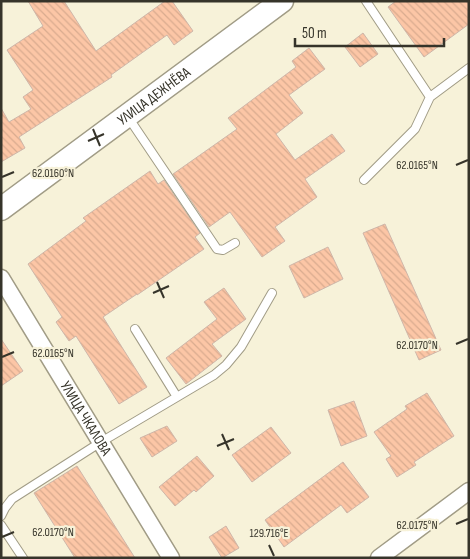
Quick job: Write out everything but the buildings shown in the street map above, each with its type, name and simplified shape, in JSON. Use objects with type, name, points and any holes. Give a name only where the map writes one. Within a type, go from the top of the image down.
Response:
[{"type":"main road","name":"УЛИЦА ДЕЖНЁВА","points":[[1,209],[282,1]]},
{"type":"street","name":"УЛИЦА ЧКАЛОВА","points":[[1,278],[171,558]]},
{"type":"street","points":[[379,558],[469,492]]},
{"type":"lane","points":[[366,1],[430,97]]},
{"type":"lane","points":[[364,180],[415,130],[430,97],[469,68]]},
{"type":"lane","points":[[127,116],[217,249],[223,250],[235,244]]},
{"type":"lane","points":[[1,516],[12,499],[101,442],[214,375],[226,365],[241,347],[272,293]]},
{"type":"lane","points":[[135,329],[177,397]]},
{"type":"lane","points":[[1,525],[23,558]]}]
